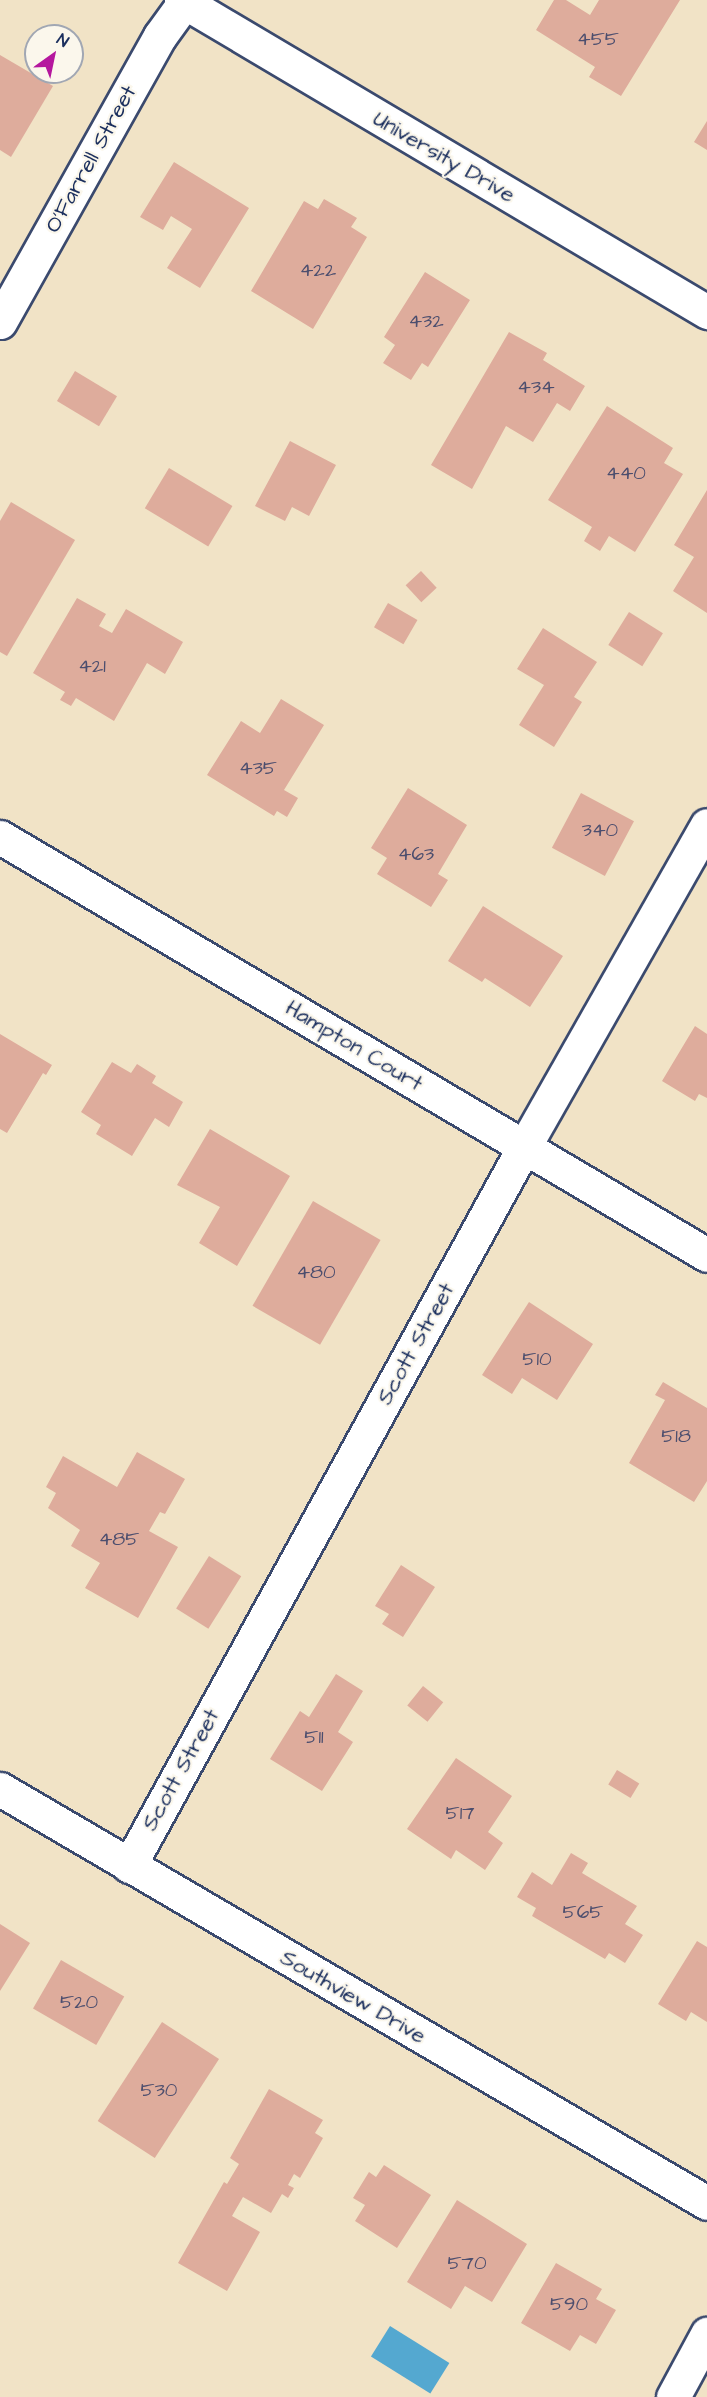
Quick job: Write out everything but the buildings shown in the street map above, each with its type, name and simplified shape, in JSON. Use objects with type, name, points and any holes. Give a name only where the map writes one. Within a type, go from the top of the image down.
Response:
[{"type":"street","name":"University Drive","points":[[184,1],[707,312]]},
{"type":"street","name":"O'Farrell Street","points":[[0,322],[155,46],[184,1]]},
{"type":"street","name":"Scott Street","points":[[129,1866],[524,1147],[707,825]]},
{"type":"street","name":"Hampton Court","points":[[0,837],[707,1256]]},
{"type":"street","name":"Southview Drive","points":[[0,1789],[707,2203]]},
{"type":"street","points":[[673,2397],[707,2334]]},
{"type":"water","points":[[390,2326],[449,2363],[430,2394],[371,2357]]}]
